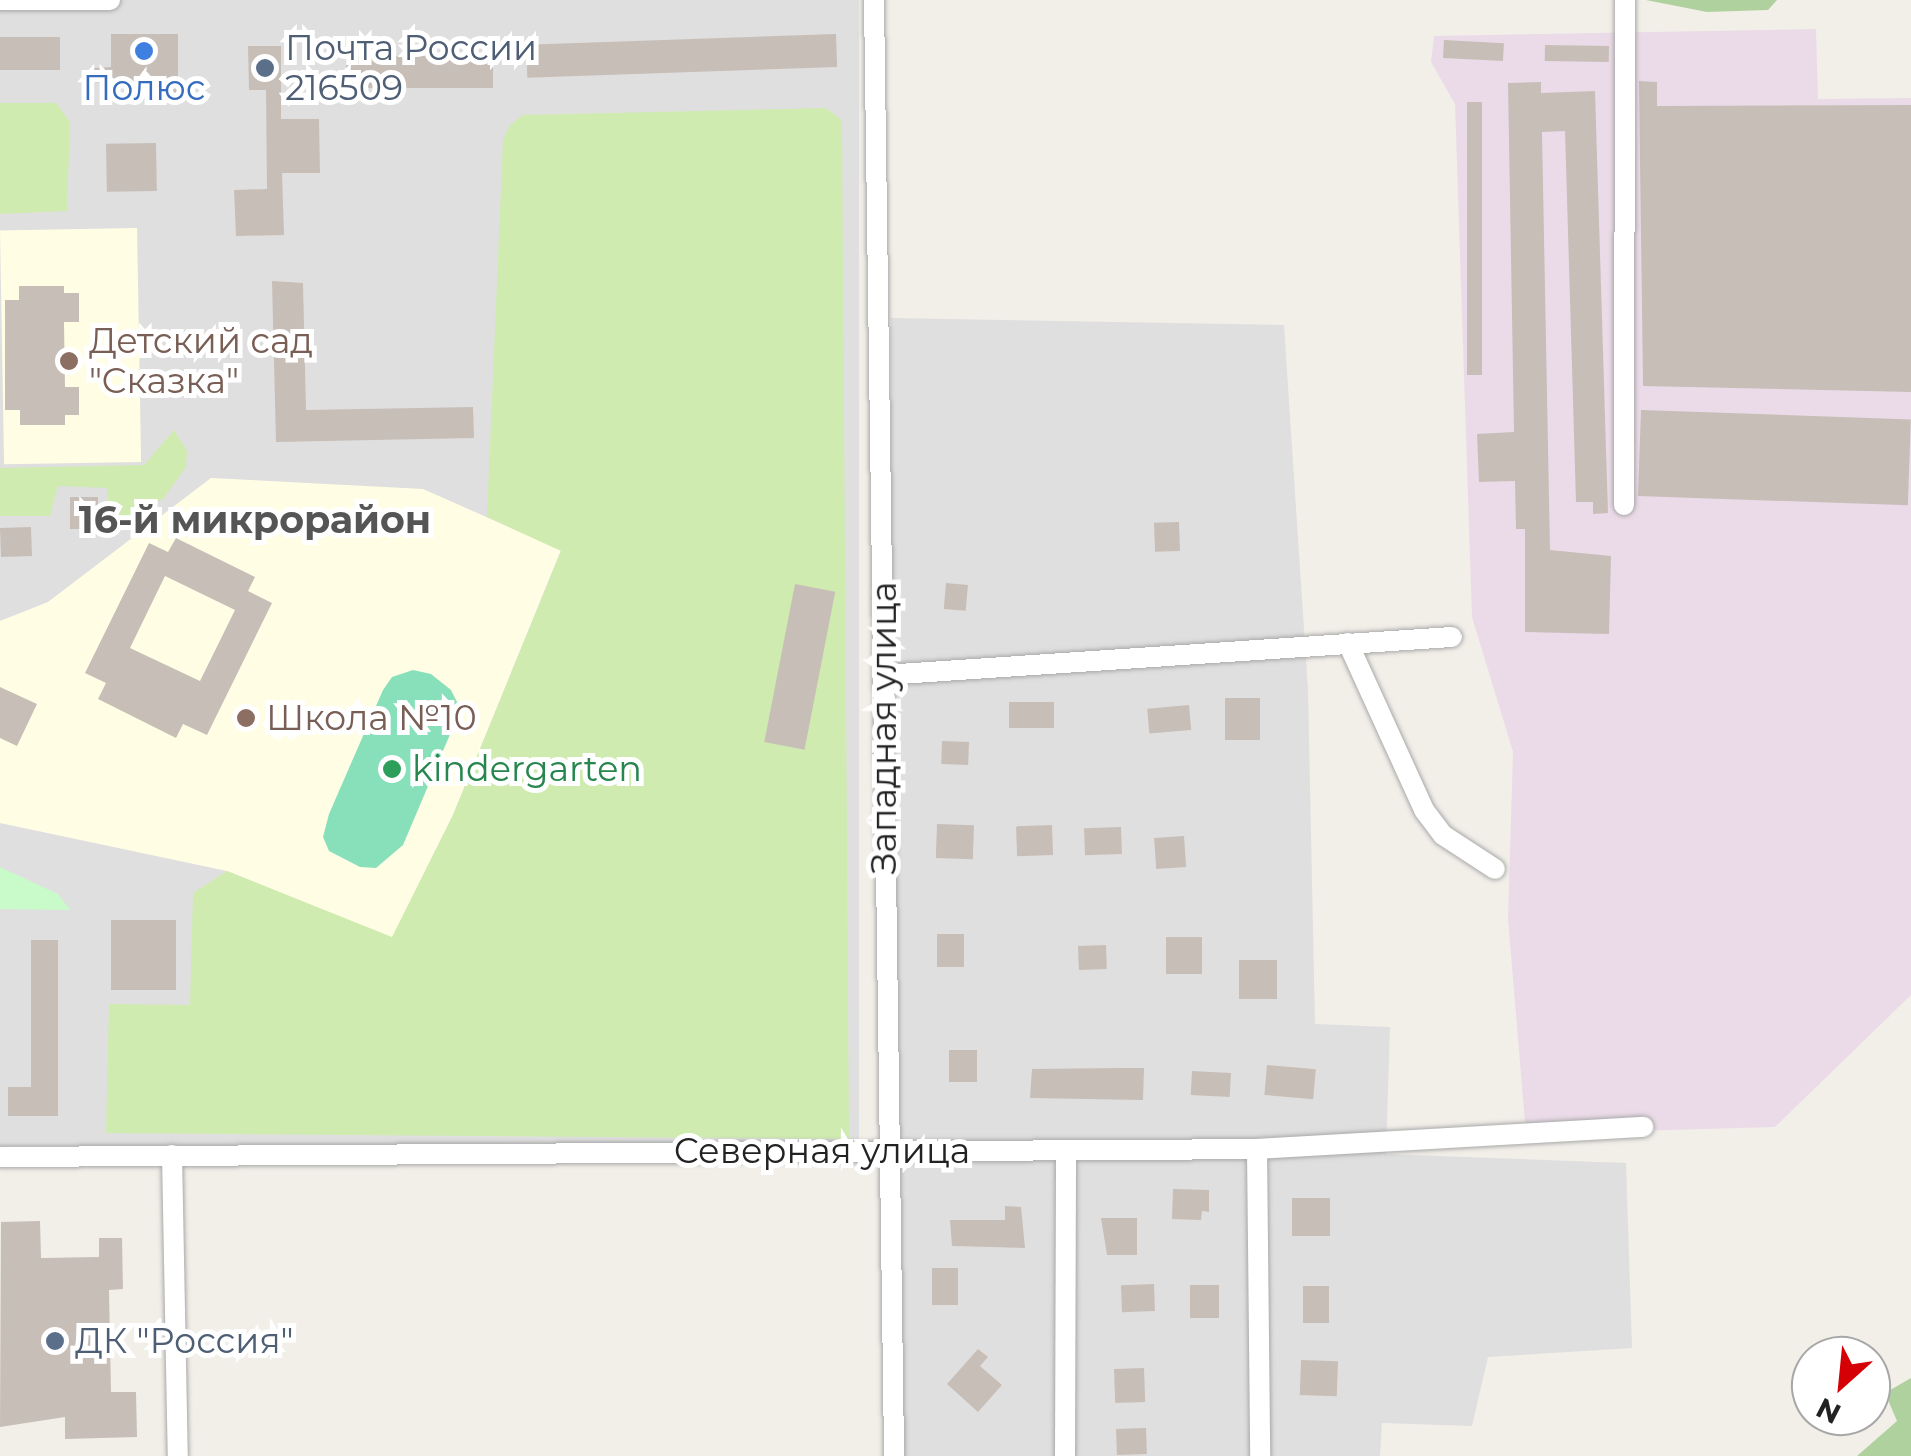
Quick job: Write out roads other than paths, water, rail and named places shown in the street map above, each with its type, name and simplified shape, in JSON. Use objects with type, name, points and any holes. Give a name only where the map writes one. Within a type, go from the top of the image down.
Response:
[{"type":"street","points":[[0,0],[110,0]]},
{"type":"street","name":"Западная улица","points":[[874,0],[884,675],[885,1150],[894,1456]]},
{"type":"street","points":[[1624,505],[1625,0]]},
{"type":"street","points":[[884,675],[1452,637]]},
{"type":"street","points":[[1348,643],[1424,810],[1442,835],[1495,869]]},
{"type":"street","name":"Северная улица","points":[[0,1157],[1257,1148],[1644,1127]]},
{"type":"street","points":[[1257,1148],[1260,1456]]},
{"type":"street","points":[[1065,1456],[1066,1150]]},
{"type":"street","points":[[172,1155],[178,1456]]},
{"type":"place","name":"Полюс","points":[[144,51]]},
{"type":"place","name":"Почта России 216509","points":[[265,68]]},
{"type":"place","name":"Детский сад \"Сказка\"","points":[[69,361]]},
{"type":"place","name":"Школа №10","points":[[246,718]]},
{"type":"place","name":"kindergarten","points":[[392,769]]},
{"type":"place","name":"ДК \"Россия\"","points":[[55,1341]]},
{"type":"district","name":"16-й микрорайон","points":[[255,520]]}]
